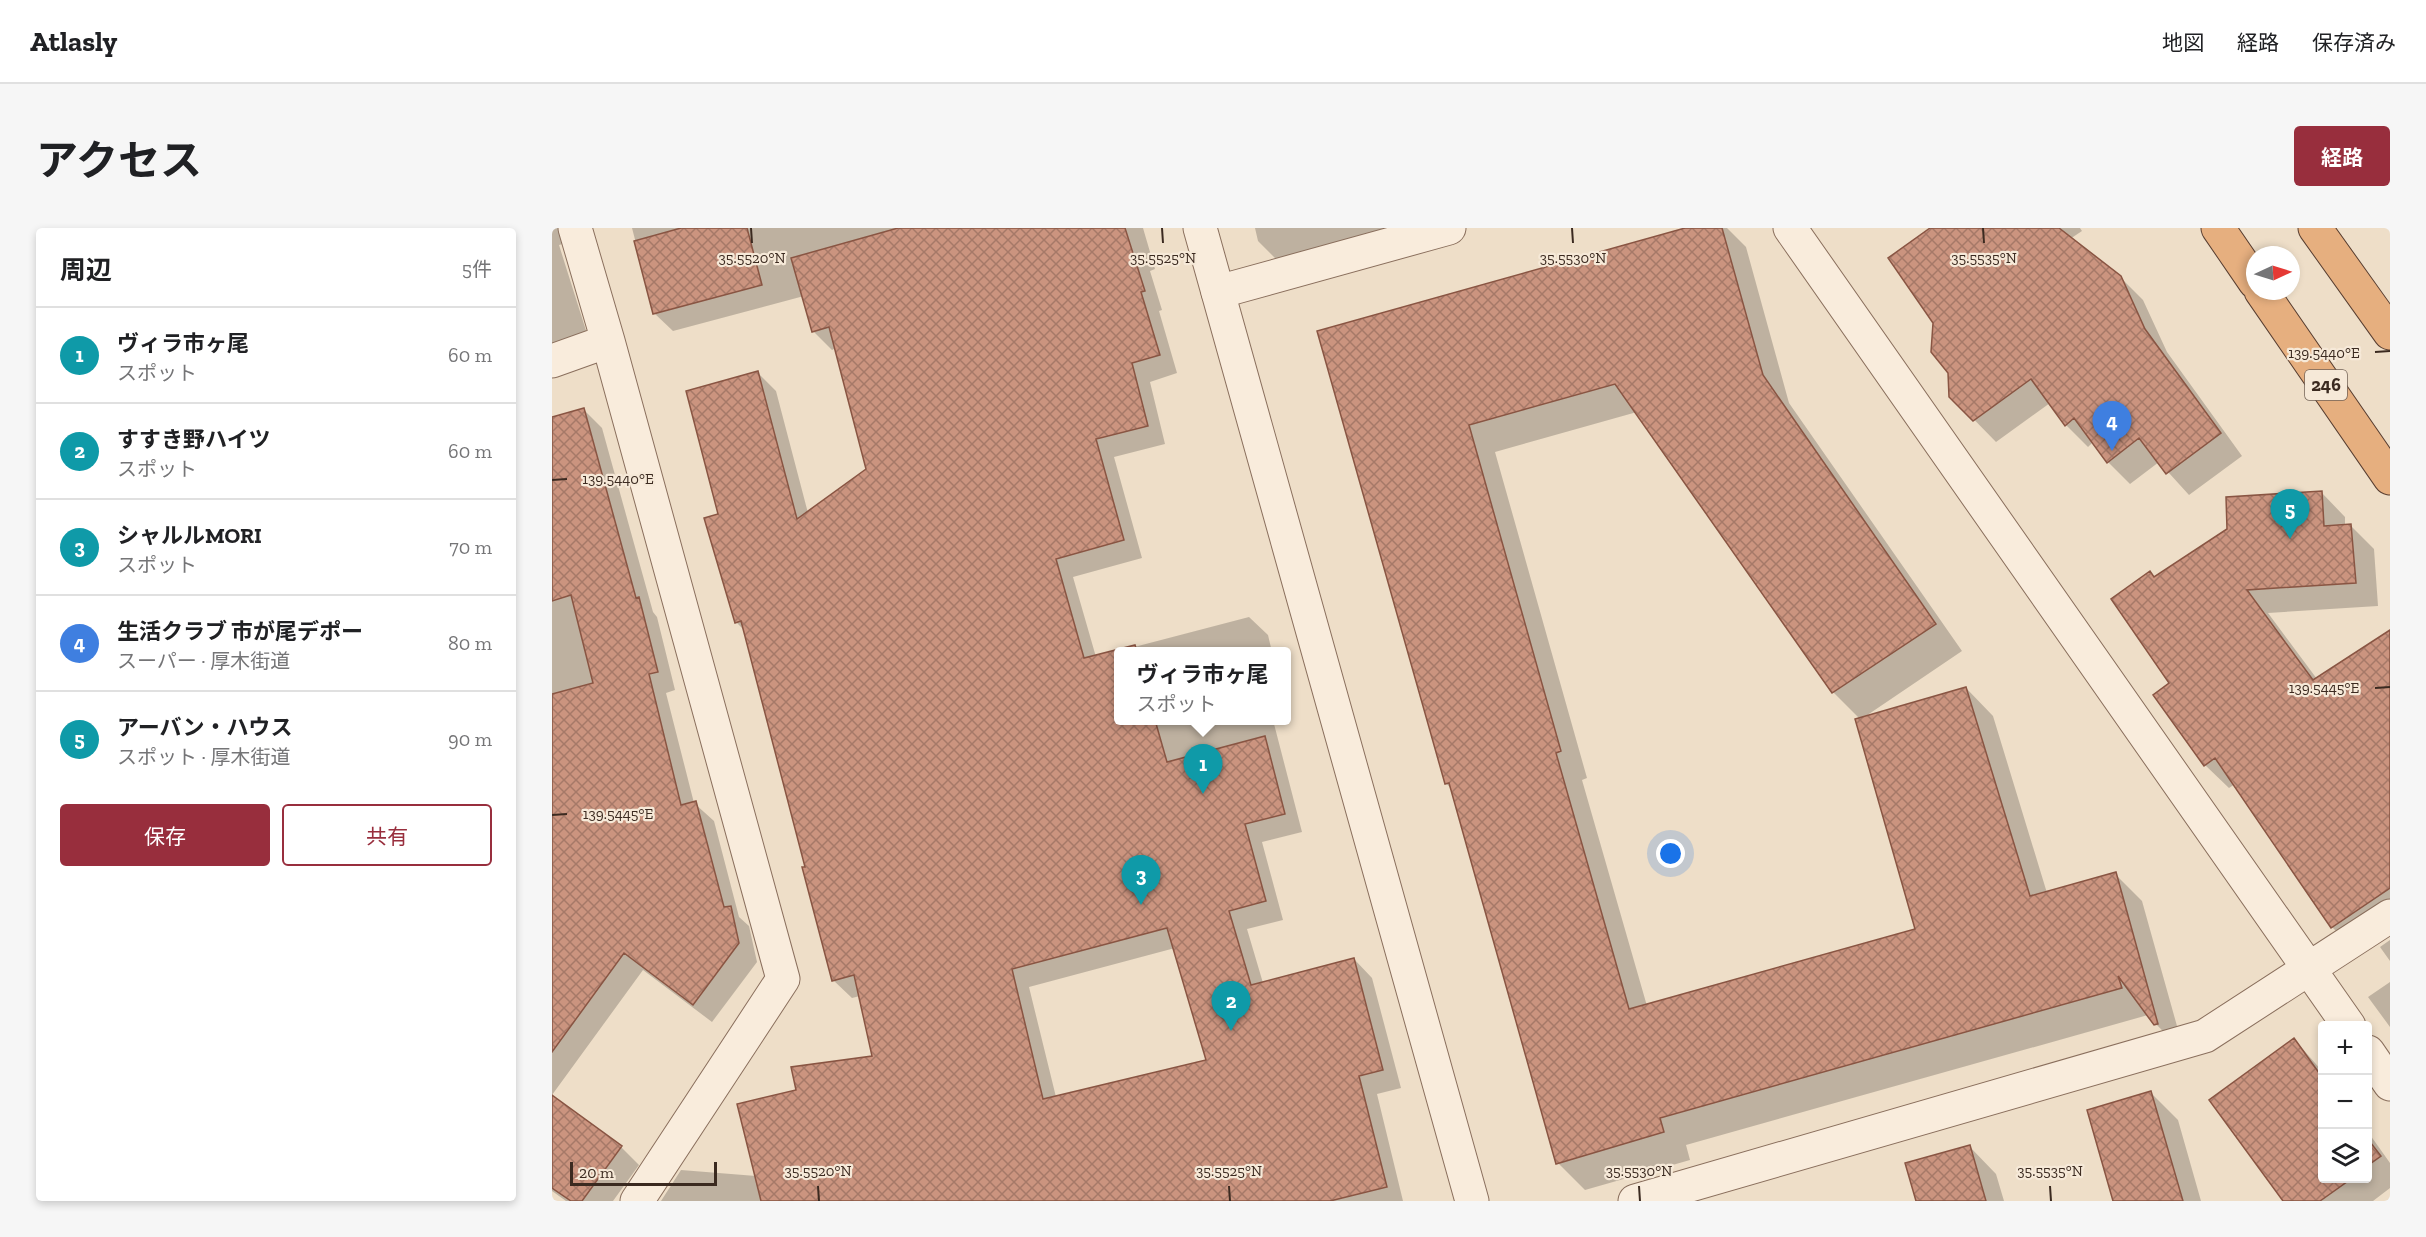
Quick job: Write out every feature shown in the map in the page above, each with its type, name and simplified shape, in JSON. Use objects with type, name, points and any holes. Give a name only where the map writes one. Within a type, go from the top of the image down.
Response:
[{"type":"highway","points":[[2218,228],[2246,269]]},
{"type":"highway","points":[[2315,228],[2390,333]]},
{"type":"highway","name":"246","points":[[2267,300],[2390,478]]},
{"type":"street","points":[[575,228],[783,979],[637,1201]]},
{"type":"street","points":[[1200,228],[1472,1201]]},
{"type":"street","points":[[1218,292],[1449,228]]},
{"type":"street","points":[[1790,228],[2346,1021]]},
{"type":"street","points":[[552,361],[608,341]]},
{"type":"street","points":[[1635,1201],[2205,1036],[2390,916]]},
{"type":"street","points":[[2372,1059],[2390,1084]]},
{"type":"building","points":[[681,228],[747,228],[762,285],[653,314],[634,241]]},
{"type":"building","points":[[898,228],[1125,228],[1145,291],[1141,292],[1160,355],[1132,363],[1148,426],[1096,439],[1124,540],[1056,559],[1084,658],[1114,650],[1114,725],[1156,725],[1167,762],[1265,736],[1285,814],[1245,824],[1266,901],[1229,911],[1251,985],[1354,958],[1383,1070],[1359,1076],[1387,1187],[1330,1201],[761,1201],[737,1104],[796,1090],[791,1067],[872,1056],[854,975],[832,981],[741,621],[735,623],[704,518],[718,514],[686,391],[758,371],[797,519],[866,469],[829,327],[812,332],[791,258]],"holes":[[[1167,928],[1206,1060],[1043,1099],[1012,969]]]},
{"type":"building","points":[[1685,228],[1722,228],[1763,375],[1936,624],[1832,693],[1615,384],[1469,425],[1561,751],[1556,753],[1629,1009],[1915,929],[1855,719],[1966,687],[2030,896],[2116,872],[2158,1024],[2154,1025],[2118,976],[2122,988],[1660,1118],[1664,1132],[1556,1164],[1449,783],[1445,784],[1317,331]]},
{"type":"building","points":[[1930,228],[2059,228],[2121,276],[2145,329],[2221,433],[2166,474],[2139,438],[2107,463],[2074,418],[2065,426],[2031,379],[1973,421],[1949,397],[1948,373],[1931,352],[1933,323],[1888,258]]},
{"type":"building","points":[[584,408],[636,598],[639,597],[658,672],[649,674],[681,805],[696,801],[724,907],[731,906],[739,943],[693,1005],[624,953],[552,1052],[552,694],[593,683],[571,595],[552,601],[552,417]]},
{"type":"building","points":[[2322,491],[2324,526],[2351,524],[2356,583],[2247,590],[2313,680],[2390,630],[2390,888],[2331,928],[2215,758],[2204,766],[2153,695],[2169,683],[2111,599],[2150,571],[2154,577],[2227,529],[2226,497]]},
{"type":"building","points":[[2294,1038],[2318,1071],[2318,1183],[2345,1183],[2320,1201],[2283,1201],[2209,1100]]},
{"type":"building","points":[[2151,1091],[2183,1201],[2113,1201],[2087,1110]]},
{"type":"building","points":[[552,1095],[622,1146],[582,1201],[571,1201],[552,1188]]},
{"type":"building","points":[[2372,1144],[2381,1156],[2372,1162]]},
{"type":"building","points":[[1970,1145],[1986,1201],[1916,1201],[1905,1163]]},
{"type":"place","name":"生活クラブ 市が尾デポー","points":[[2112,451]]},
{"type":"place","name":"アーバン・ハウス","points":[[2290,539]]},
{"type":"place","name":"ヴィラ市ヶ尾","points":[[1203,794]]},
{"type":"place","name":"シャルルMORI","points":[[1141,905]]},
{"type":"place","name":"すすき野ハイツ","points":[[1231,1031]]}]
